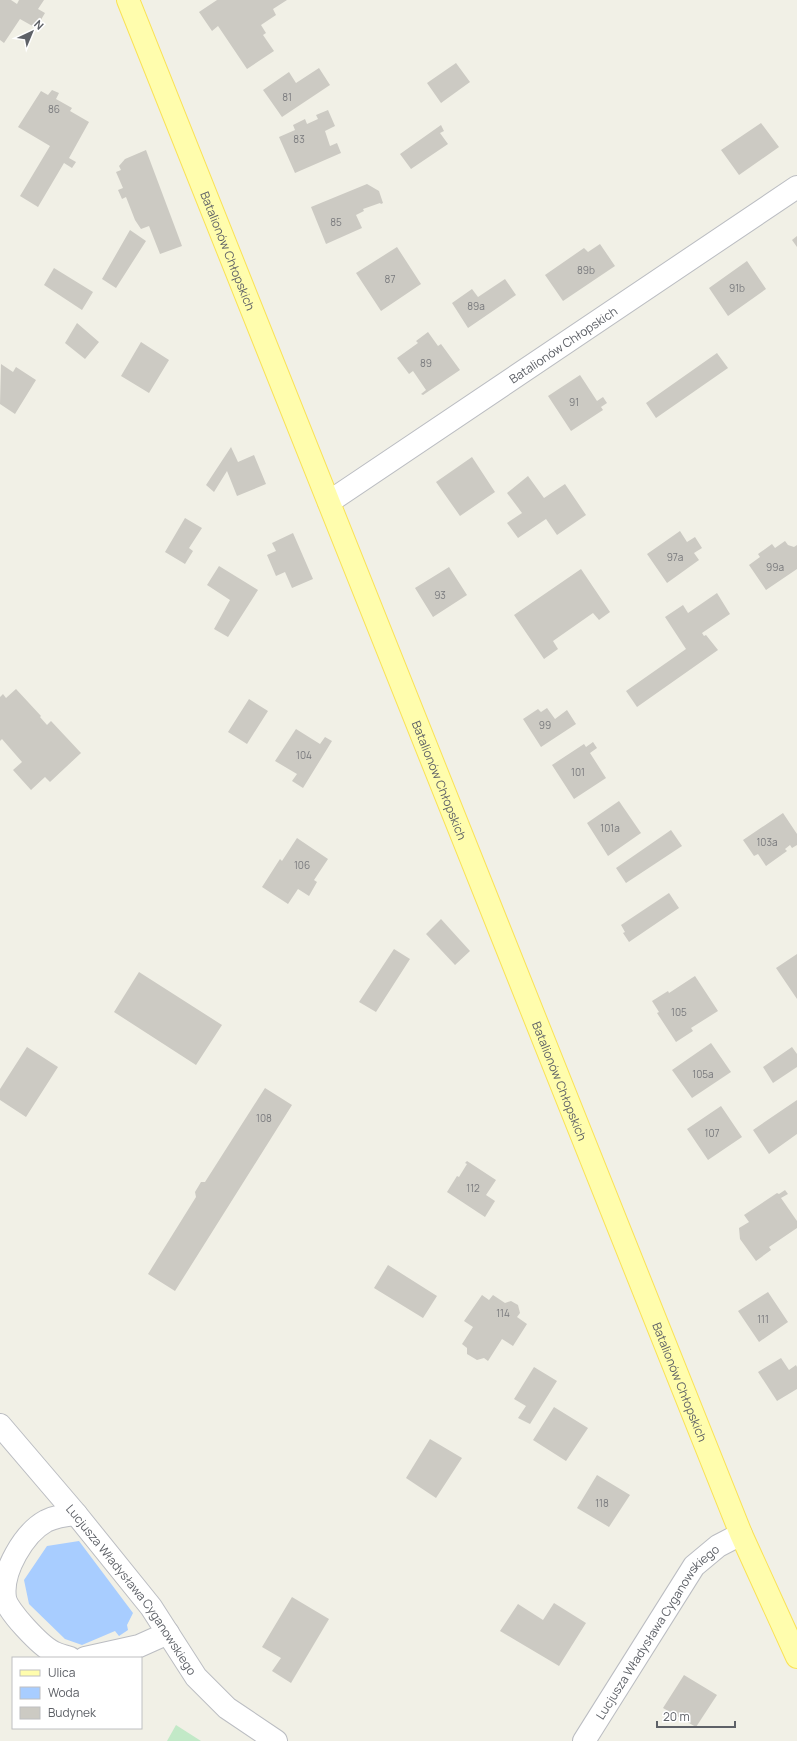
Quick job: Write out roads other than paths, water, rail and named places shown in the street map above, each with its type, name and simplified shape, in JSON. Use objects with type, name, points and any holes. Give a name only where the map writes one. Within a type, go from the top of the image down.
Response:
[{"type":"main road","name":"Batalionów Chłopskich","points":[[128,0],[741,1534],[797,1657]]},
{"type":"street","name":"Batalionów Chłopskich","points":[[329,502],[797,187]]},
{"type":"street","name":"Lucjusza Władysława Cyganowskiego","points":[[0,1425],[76,1514],[151,1607],[196,1677],[227,1708],[276,1741]]},
{"type":"street","points":[[67,1657],[53,1653],[25,1628],[5,1599],[6,1575],[19,1549],[41,1525],[46,1521],[60,1516],[76,1514]]},
{"type":"street","name":"Lucjusza Władysława Cyganowskiego","points":[[584,1741],[694,1566],[718,1546],[741,1534]]},
{"type":"street","points":[[90,1657],[139,1646],[168,1633]]},
{"type":"water","points":[[79,1541],[133,1613],[127,1625],[128,1630],[119,1636],[115,1631],[82,1645],[65,1639],[29,1604],[24,1580],[47,1546]]}]
